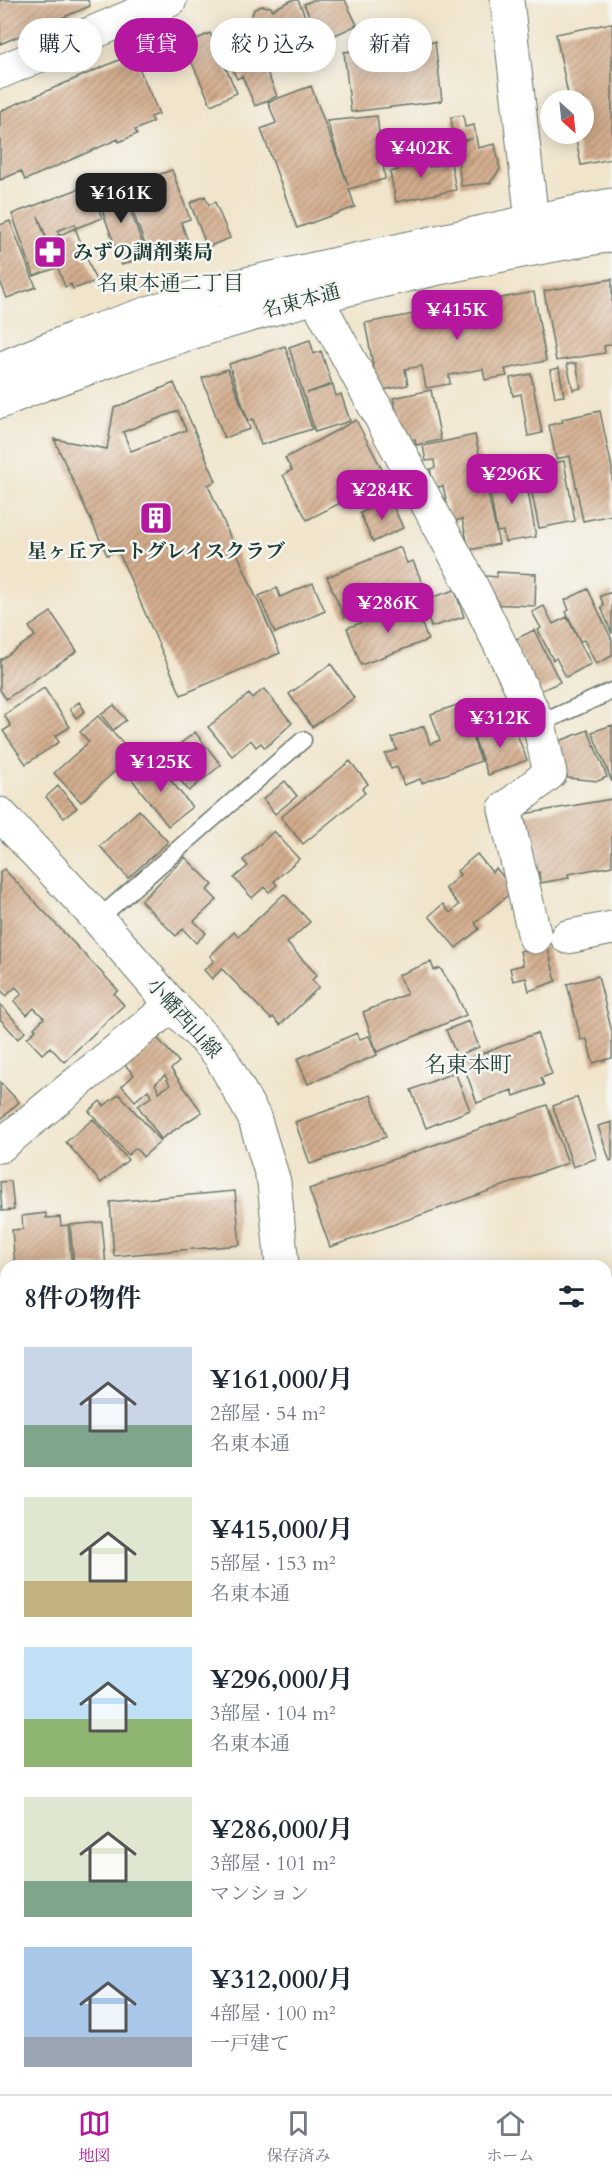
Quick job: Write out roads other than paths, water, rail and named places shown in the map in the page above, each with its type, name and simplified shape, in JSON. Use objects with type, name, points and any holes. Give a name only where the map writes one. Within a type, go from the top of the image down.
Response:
[{"type":"street","points":[[507,0],[531,235]]},
{"type":"street","points":[[0,72],[167,1]]},
{"type":"street","name":"名東本通","points":[[0,402],[172,338],[531,235],[612,205]]},
{"type":"street","name":"名東本通","points":[[0,369],[78,338],[214,291],[531,235],[612,235]]},
{"type":"street","points":[[315,296],[465,573],[539,724],[550,773],[505,809],[551,937],[612,928]]},
{"type":"street","name":"小幡西山線","points":[[0,814],[99,919],[172,1005],[219,1054],[254,1117],[274,1182],[281,1260]]},
{"type":"street","points":[[0,1146],[172,1005]]},
{"type":"lane","points":[[539,724],[612,691]]},
{"type":"lane","points":[[99,919],[303,740]]},
{"type":"place","name":"みずの調剤薬局","points":[[50,252]]},
{"type":"place","name":"星ヶ丘アートグレイスクラブ","points":[[156,518]]},
{"type":"district","name":"名東本通二丁目","points":[[170,283]]},
{"type":"district","name":"名東本町","points":[[468,1065]]}]
